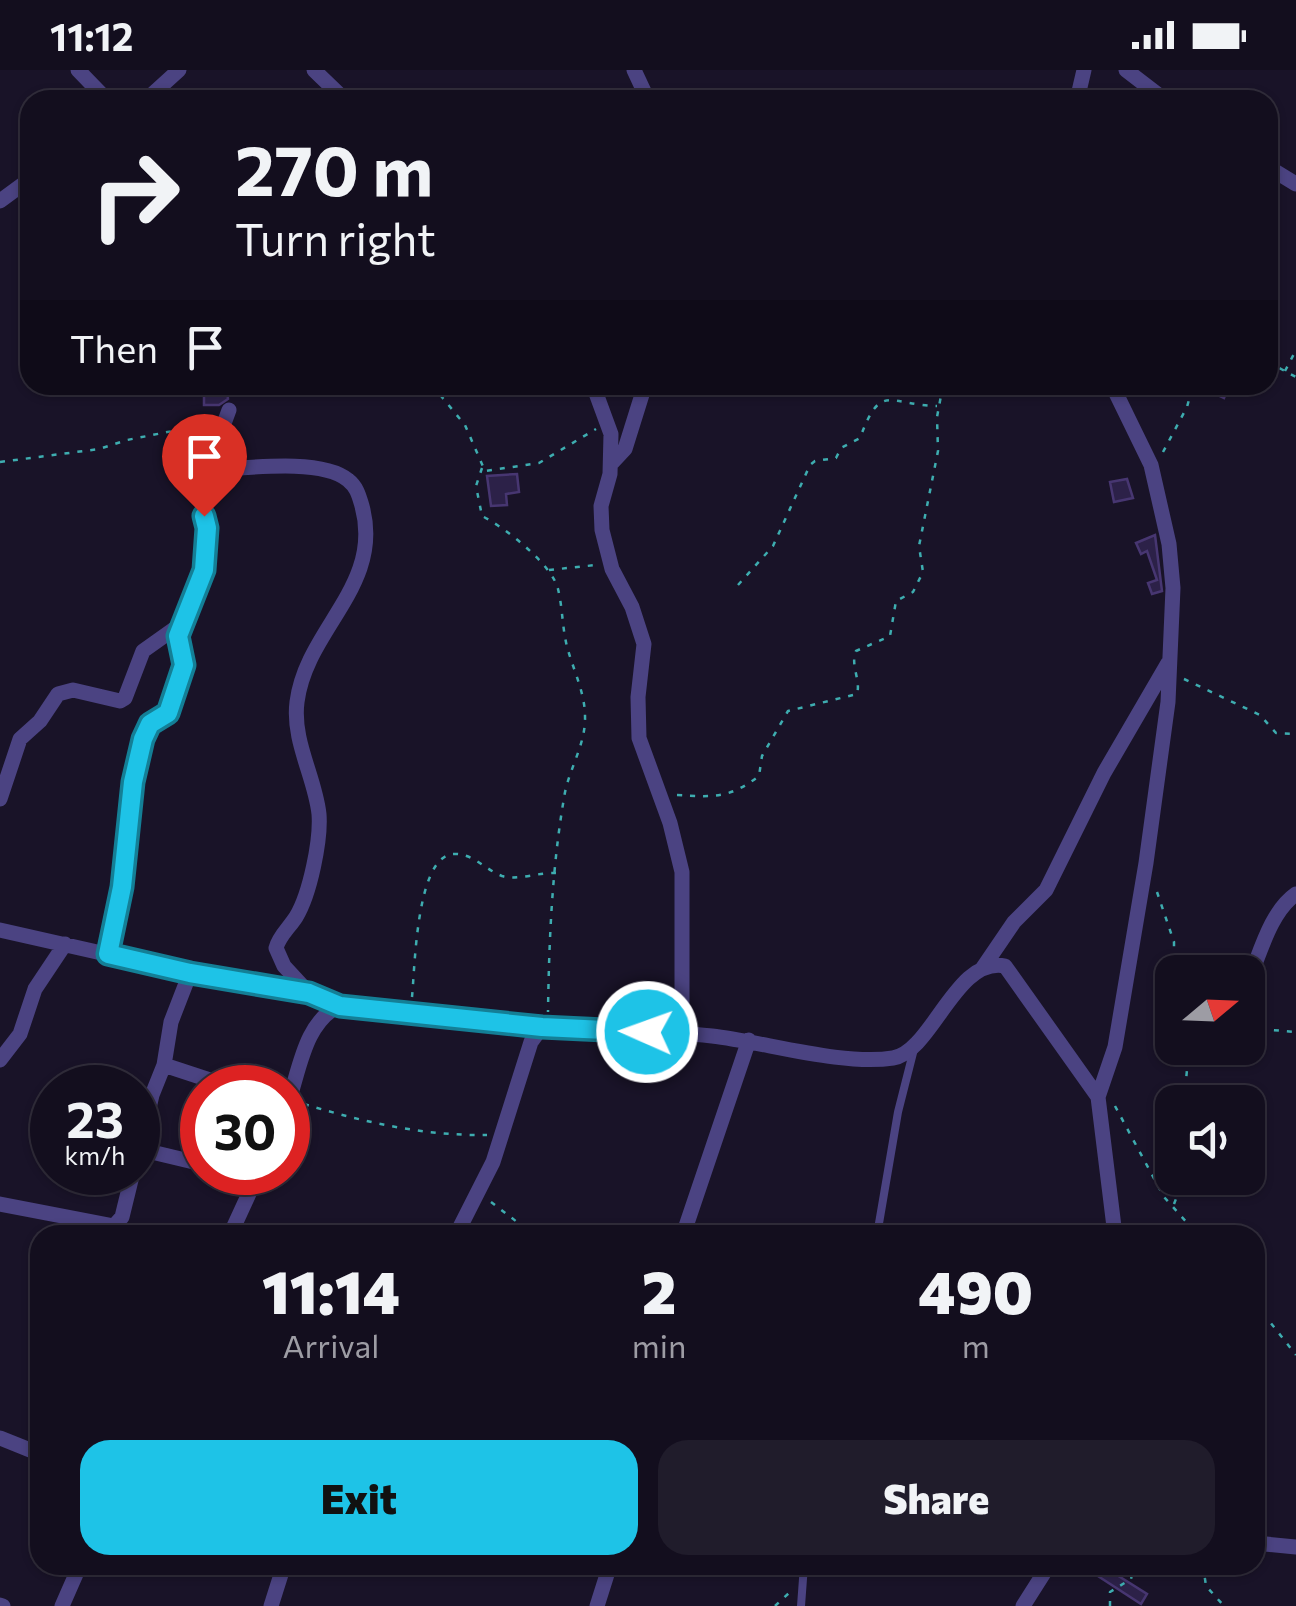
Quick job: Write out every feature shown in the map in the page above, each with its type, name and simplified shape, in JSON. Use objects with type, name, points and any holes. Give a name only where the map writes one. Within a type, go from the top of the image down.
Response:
[{"type":"street","points":[[78,70],[98,90]]},
{"type":"street","points":[[157,90],[180,70]]},
{"type":"street","points":[[314,70],[335,90]]},
{"type":"street","points":[[1126,70],[1152,90]]},
{"type":"street","points":[[597,395],[608,422],[612,464],[600,515],[612,569],[632,607],[644,644],[638,722],[644,756],[670,822],[684,885],[682,1033]]},
{"type":"street","points":[[612,464],[626,449],[642,395]]},
{"type":"street","points":[[1114,1225],[1101,1089],[1114,1047],[1130,966],[1168,702],[1173,588],[1170,544],[1151,466],[1117,395]]},
{"type":"street","points":[[108,954],[122,887],[133,782],[143,739],[150,724],[168,713],[184,665],[178,640],[180,624],[204,570],[207,528],[202,507],[229,410]]},
{"type":"street","points":[[214,470],[286,465],[341,475],[358,491],[368,532],[362,568],[320,643],[297,703],[304,755],[319,815],[318,830],[304,900],[276,948],[284,966],[309,993]]},
{"type":"street","points":[[0,799],[20,739],[40,722],[52,699],[73,690],[120,701],[125,698],[143,651],[180,624]]},
{"type":"street","points":[[0,930],[190,973],[309,993],[340,1006],[542,1027],[682,1033],[834,1056],[893,1058],[916,1045],[957,991],[982,969],[1014,922],[1046,890],[1104,773],[1170,661]]},
{"type":"street","points":[[1260,955],[1283,905],[1296,894]]},
{"type":"street","points":[[0,1060],[20,1034],[34,989],[65,944]]},
{"type":"street","points":[[982,969],[994,964],[1005,966],[1101,1089]]},
{"type":"street","points":[[160,1075],[171,1022],[190,973]]},
{"type":"street","points":[[301,1065],[316,1024],[325,1013],[340,1006]]},
{"type":"street","points":[[461,1225],[504,1136],[531,1042],[542,1027]]},
{"type":"street","points":[[686,1225],[748,1040]]},
{"type":"street","points":[[164,1065],[180,1070]]},
{"type":"street","points":[[115,1225],[122,1217],[127,1195]]},
{"type":"street","points":[[235,1225],[249,1195]]},
{"type":"street","points":[[0,1204],[109,1225]]},
{"type":"street","points":[[0,1438],[30,1450]]},
{"type":"street","points":[[1265,1544],[1296,1546]]},
{"type":"street","points":[[62,1606],[76,1575]]},
{"type":"street","points":[[270,1606],[281,1575]]},
{"type":"street","points":[[597,1606],[607,1575]]},
{"type":"street","points":[[1023,1606],[1043,1575]]},
{"type":"lane","points":[[879,1225],[904,1085],[916,1045]]},
{"type":"lane","points":[[801,1606],[803,1575]]},
{"type":"path","points":[[1285,371],[1296,350]]},
{"type":"path","points":[[1278,367],[1296,376]]},
{"type":"path","points":[[0,462],[99,450],[188,428],[210,414],[229,410],[234,395]]},
{"type":"path","points":[[440,395],[465,425],[482,468],[476,486],[482,516],[533,554],[548,570],[558,590],[562,630],[586,718],[564,796],[547,960],[548,1021],[542,1027]]},
{"type":"path","points":[[656,792],[720,797],[742,789],[759,776],[762,756],[788,710],[857,694],[856,651],[890,636],[896,601],[917,588],[923,572],[920,546],[940,438],[941,395]]},
{"type":"path","points":[[1151,466],[1165,450],[1190,395]]},
{"type":"path","points":[[738,585],[774,546],[810,465],[836,458],[841,448],[860,438],[866,415],[873,406],[890,400],[938,406]]},
{"type":"path","points":[[482,468],[497,470],[539,463],[608,422]]},
{"type":"path","points":[[548,570],[597,566],[612,569]]},
{"type":"path","points":[[1170,661],[1189,682],[1260,715],[1276,733],[1296,734]]},
{"type":"path","points":[[410,1013],[423,894],[428,877],[441,858],[466,855],[504,877],[556,873]]},
{"type":"path","points":[[1157,892],[1174,942],[1174,955]]},
{"type":"path","points":[[1265,1029],[1296,1032]]},
{"type":"path","points":[[1101,1089],[1173,1207],[1189,1225]]},
{"type":"path","points":[[310,1106],[366,1123],[456,1136],[504,1136]]},
{"type":"path","points":[[478,1192],[521,1225]]},
{"type":"path","points":[[1173,1207],[1178,1195]]},
{"type":"path","points":[[1265,1316],[1296,1355]]},
{"type":"path","points":[[1110,1606],[1110,1592],[1132,1575]]},
{"type":"path","points":[[1204,1575],[1206,1586],[1224,1606]]},
{"type":"path","points":[[775,1606],[802,1582]]},
{"type":"building","points":[[204,395],[228,395],[219,405],[204,405]]},
{"type":"building","points":[[517,474],[519,492],[506,494],[507,505],[491,506],[487,476]]},
{"type":"building","points":[[1127,479],[1133,498],[1114,502],[1110,482]]},
{"type":"building","points":[[1155,535],[1162,591],[1152,594],[1148,583],[1157,580],[1147,551],[1141,554],[1136,543]]},
{"type":"building","points":[[1096,1575],[1117,1575],[1147,1594],[1141,1604]]},
{"type":"route","points":[[204,516],[204,570],[178,636],[184,665],[168,713],[150,724],[143,739],[133,782],[122,887],[108,954],[190,973],[309,993],[340,1006],[542,1027],[647,1032]]}]
